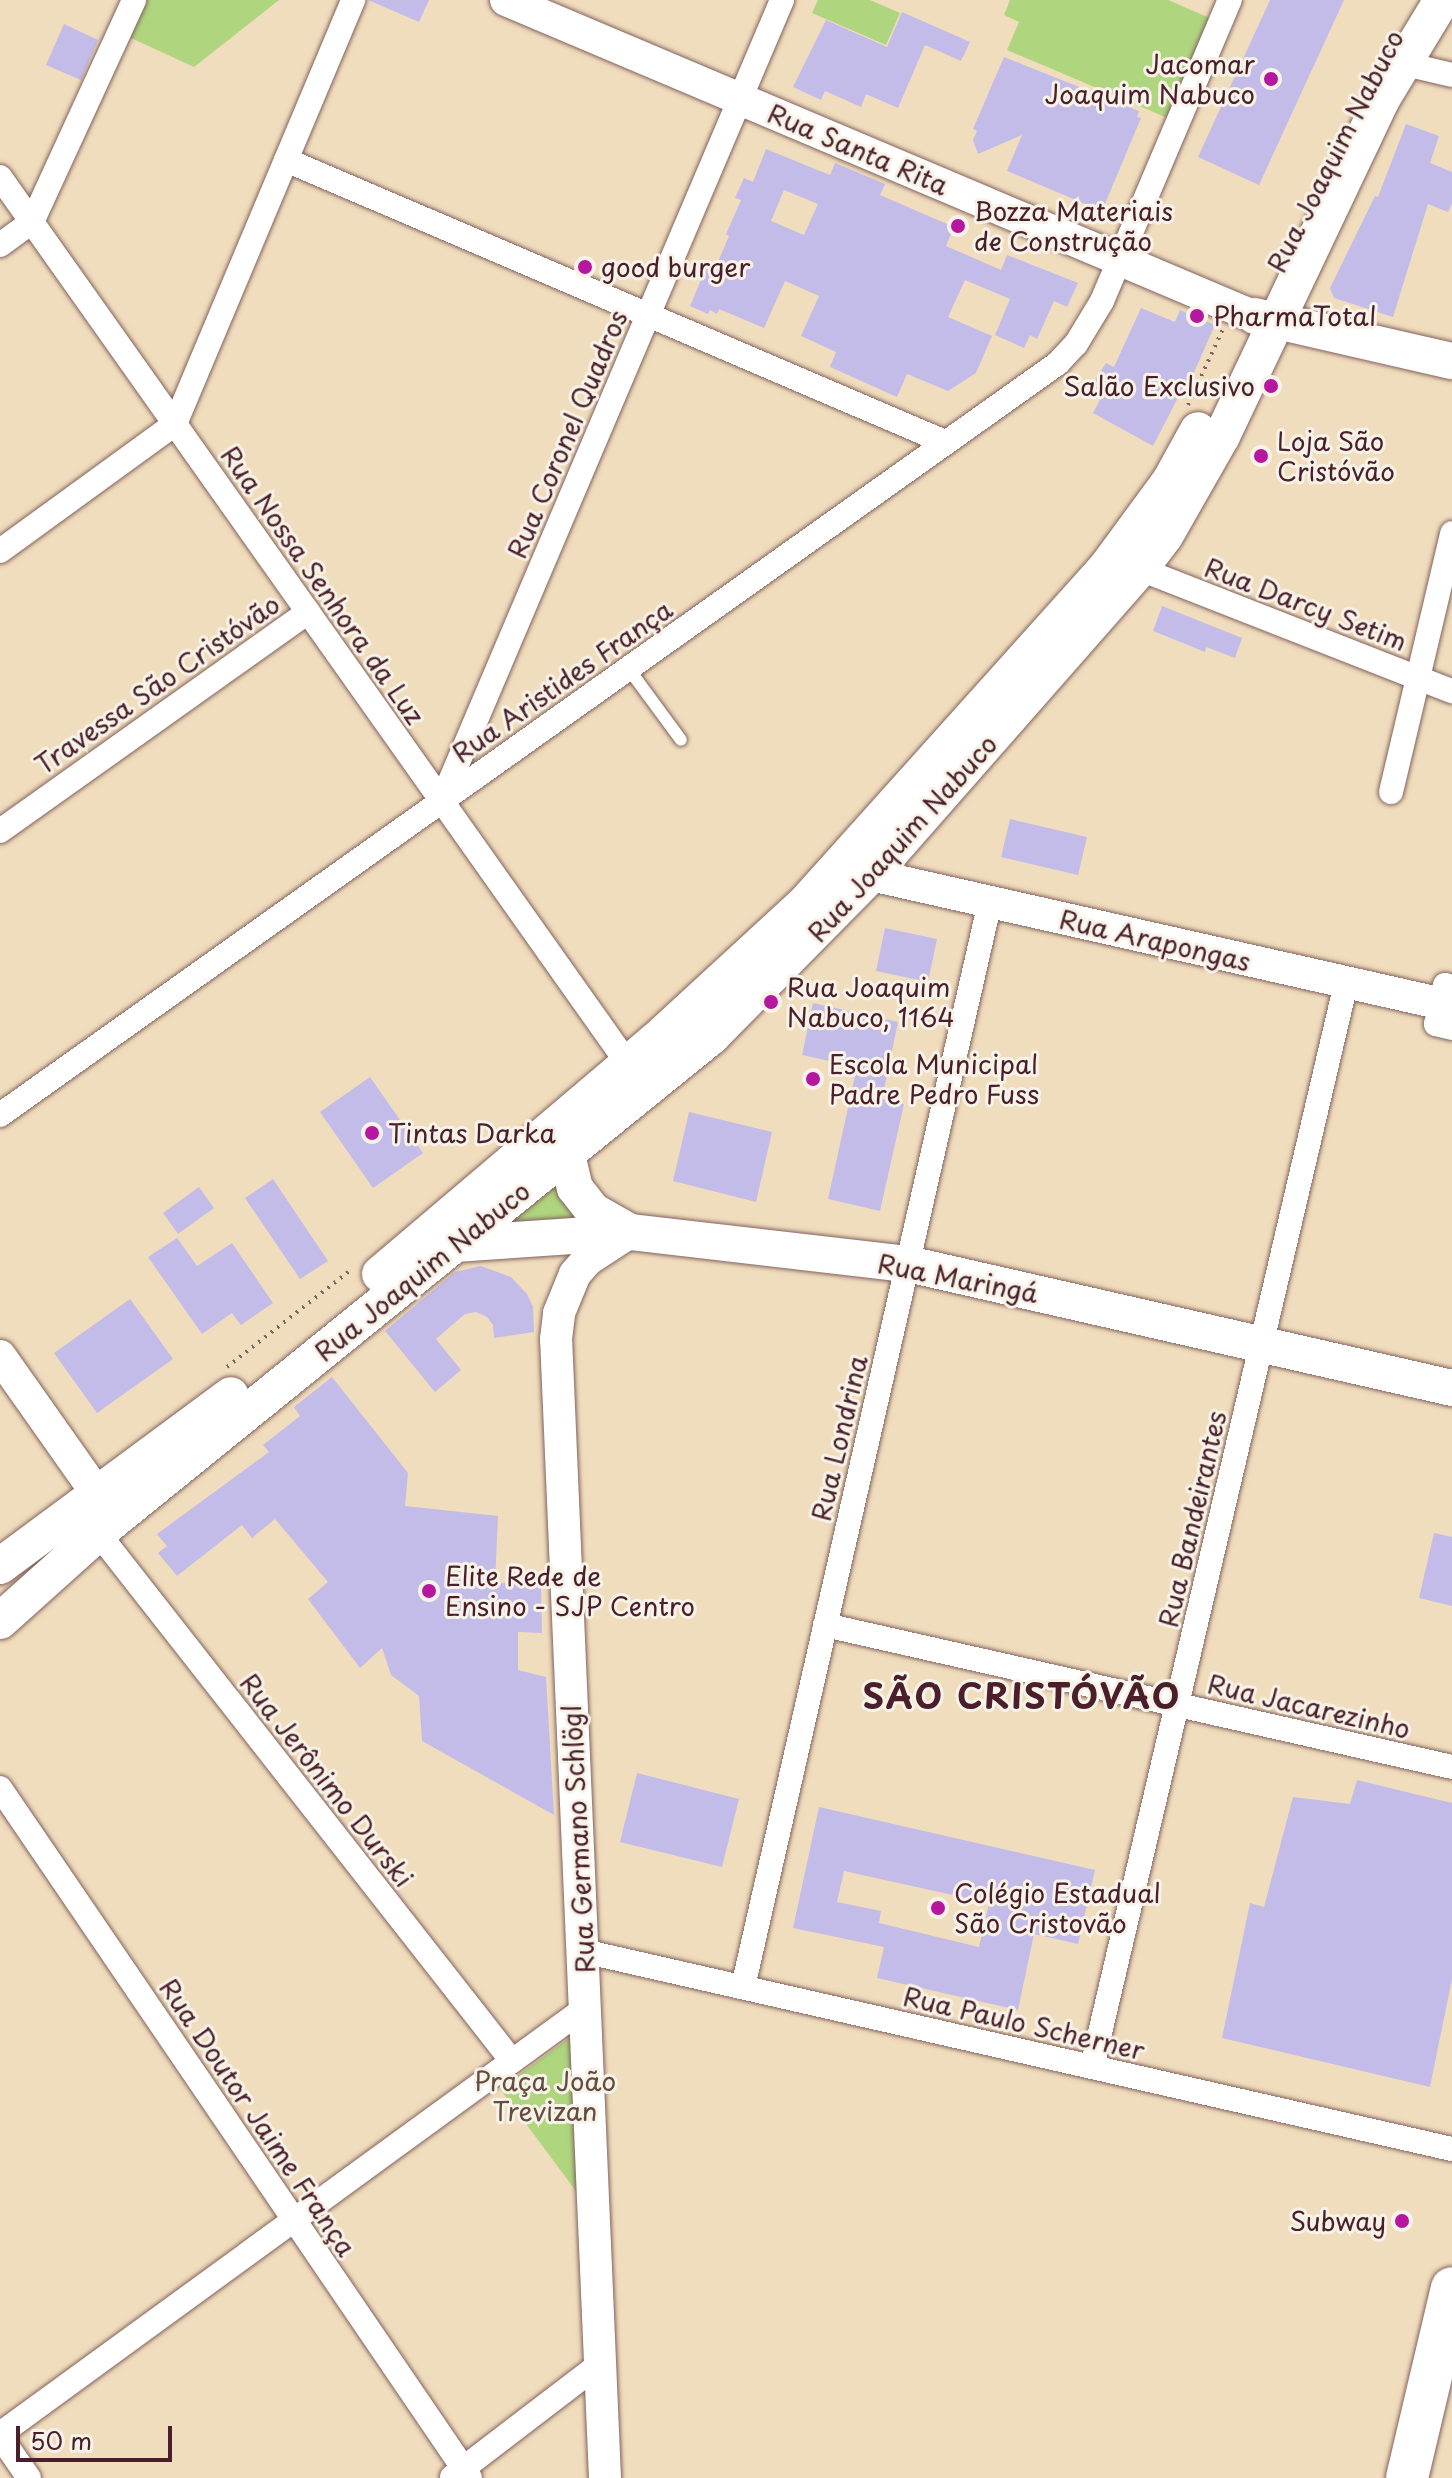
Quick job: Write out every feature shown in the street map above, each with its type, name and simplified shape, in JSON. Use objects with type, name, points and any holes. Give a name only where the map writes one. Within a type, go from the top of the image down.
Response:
[{"type":"highway","points":[[1407,2478],[1452,2288]]},
{"type":"main road","name":"Rua Joaquim Nabuco","points":[[0,1566],[310,1334],[628,1064],[761,945],[855,872],[1140,569],[1204,471],[1342,129],[1413,0]]},
{"type":"main road","name":"Rua Joaquim Nabuco","points":[[0,1621],[98,1533],[711,1037],[855,872],[1139,526],[1265,318],[1401,63],[1442,0]]},
{"type":"main road","points":[[1265,318],[1452,361]]},
{"type":"main road","points":[[583,1102],[570,1127],[567,1154],[575,1188],[583,1200],[606,1220],[630,1232]]},
{"type":"main road","name":"Rua Maringá","points":[[455,1244],[630,1232],[908,1264],[1452,1388]]},
{"type":"street","points":[[0,245],[32,222],[134,0]]},
{"type":"street","points":[[0,551],[175,424],[353,0]]},
{"type":"street","name":"Rua Santa Rita","points":[[506,0],[1265,318]]},
{"type":"street","name":"Rua Coronel Quadros","points":[[442,801],[782,0]]},
{"type":"street","name":"Rua Aristides França","points":[[0,1115],[1058,363],[1089,326],[1121,260],[1230,0]]},
{"type":"street","points":[[1401,63],[1452,75]]},
{"type":"street","points":[[286,160],[945,442]]},
{"type":"street","name":"Rua Nossa Senhora da Luz","points":[[0,177],[628,1064]]},
{"type":"street","points":[[1391,792],[1452,533]]},
{"type":"street","name":"Rua Darcy Setim","points":[[1140,569],[1452,691]]},
{"type":"street","name":"Travessa São Cristóvão","points":[[0,831],[308,612]]},
{"type":"street","name":"Rua Arapongas","points":[[855,872],[1449,1006]]},
{"type":"street","name":"Rua Londrina","points":[[743,1987],[990,902]]},
{"type":"street","name":"Rua Bandeirantes","points":[[1092,2067],[1346,983]]},
{"type":"street","name":"Rua Germano Schlögl","points":[[605,2478],[556,1339],[559,1313],[575,1274],[587,1260],[630,1232]]},
{"type":"street","points":[[0,1356],[98,1495]]},
{"type":"street","name":"Rua Jerônimo Durski","points":[[98,1533],[512,2061]]},
{"type":"street","name":"Rua Jacarezinho","points":[[825,1625],[1452,1767]]},
{"type":"street","name":"Rua Doutor Jaime França","points":[[0,1788],[294,2220],[461,2475]]},
{"type":"street","name":"Rua Paulo Scherner","points":[[583,1951],[1452,2149]]},
{"type":"street","points":[[29,2478],[0,2435],[585,2008]]},
{"type":"street","points":[[461,2475],[601,2363]]},
{"type":"lane","points":[[628,668],[681,740]]},
{"type":"green space","points":[[146,0],[279,0],[194,67],[129,37]]},
{"type":"green space","points":[[818,0],[870,0],[900,13],[886,45],[812,13]]},
{"type":"green space","points":[[1010,0],[1168,0],[1212,19],[1170,119],[1007,50],[1019,22],[1004,15]]},
{"type":"green space","points":[[563,1180],[586,1226],[502,1230]]},
{"type":"green space","name":"Praça João Trevizan","points":[[572,2036],[582,2199],[500,2089]]},
{"type":"building","points":[[368,0],[429,0],[419,22]]},
{"type":"building","name":"Jacomar Joaquim Nabuco","points":[[1270,0],[1344,0],[1259,185],[1198,157]]},
{"type":"building","points":[[902,12],[970,42],[961,61],[925,45],[898,108],[866,94],[861,107],[825,91],[821,100],[793,87],[826,20],[887,47]]},
{"type":"building","points":[[64,24],[98,40],[81,80],[46,65]]},
{"type":"building","points":[[1004,57],[1139,111],[1137,117],[1141,118],[1102,211],[1007,171],[1022,135],[978,154],[973,140],[977,131],[973,129]]},
{"type":"building","points":[[1406,124],[1439,136],[1430,163],[1452,172],[1452,203],[1448,212],[1428,204],[1393,317],[1334,298],[1330,288],[1375,196],[1378,197]]},
{"type":"building","points":[[766,149],[830,175],[835,163],[885,184],[880,195],[954,227],[946,246],[1001,270],[1007,255],[1078,283],[1067,307],[1054,301],[1037,339],[1030,335],[1024,348],[995,335],[1010,299],[965,280],[948,317],[992,336],[976,373],[948,391],[907,374],[897,397],[830,367],[836,352],[801,336],[819,296],[785,281],[764,328],[719,309],[717,314],[710,310],[708,314],[690,306],[706,268],[714,271],[729,236],[726,234],[741,200],[735,198],[744,178],[753,182]],"holes":[[[784,190],[818,204],[804,235],[771,221]]]},
{"type":"building","points":[[1141,308],[1175,322],[1180,310],[1215,325],[1187,388],[1184,386],[1153,446],[1093,413],[1103,394],[1091,387],[1106,363],[1114,367]]},
{"type":"building","points":[[1162,606],[1242,638],[1235,658],[1206,647],[1205,652],[1153,631]]},
{"type":"building","points":[[1010,819],[1087,837],[1078,875],[1001,857]]},
{"type":"building","points":[[885,928],[937,939],[928,982],[876,971]]},
{"type":"building","points":[[813,1003],[898,1022],[882,1099],[904,1104],[880,1211],[828,1199],[857,1067],[802,1055]]},
{"type":"building","name":"Tintas Darka","points":[[370,1077],[423,1153],[373,1188],[320,1112]]},
{"type":"building","points":[[689,1112],[772,1132],[756,1202],[673,1181]]},
{"type":"building","points":[[273,1179],[328,1261],[300,1279],[245,1198]]},
{"type":"building","points":[[199,1187],[214,1208],[178,1234],[163,1213]]},
{"type":"building","points":[[177,1238],[197,1266],[232,1243],[273,1303],[241,1325],[232,1313],[202,1334],[148,1257]]},
{"type":"building","points":[[481,1266],[511,1277],[527,1294],[533,1307],[534,1332],[494,1338],[493,1325],[487,1317],[476,1312],[465,1314],[436,1339],[461,1370],[435,1392],[385,1331],[455,1272]]},
{"type":"building","points":[[130,1299],[173,1359],[97,1413],[54,1353]]},
{"type":"building","name":"Elite Rede de Ensino - SJP Centro","points":[[332,1377],[408,1473],[405,1506],[498,1516],[495,1583],[541,1583],[542,1633],[518,1632],[518,1670],[546,1677],[554,1815],[422,1741],[419,1696],[391,1675],[382,1648],[360,1668],[308,1599],[328,1582],[275,1519],[252,1538],[242,1525],[177,1576],[158,1553],[167,1546],[157,1534],[269,1452],[263,1445],[300,1416],[294,1407]]},
{"type":"building","points":[[1434,1533],[1452,1537],[1452,1606],[1419,1598]]},
{"type":"building","points":[[637,1773],[739,1799],[722,1867],[620,1842]]},
{"type":"building","points":[[1357,1780],[1452,1803],[1452,1979],[1430,2087],[1222,2038],[1250,1903],[1264,1907],[1293,1797],[1350,1804]]},
{"type":"building","points":[[819,1807],[1095,1870],[1078,1944],[1034,1934],[1018,2010],[877,1978],[884,1947],[793,1928]],"holes":[[[844,1871],[989,1903],[979,1947],[879,1923],[881,1911],[837,1902]]]},
{"type":"place","name":"Jacomar Joaquim Nabuco","points":[[1271,79]]},
{"type":"place","name":"Bozza Materiais de Construção","points":[[958,226]]},
{"type":"place","name":"good burger","points":[[585,267]]},
{"type":"place","name":"PharmaTotal","points":[[1197,316]]},
{"type":"place","name":"Salão Exclusivo","points":[[1271,386]]},
{"type":"place","name":"Loja São Cristóvão","points":[[1261,456]]},
{"type":"place","name":"Rua Joaquim Nabuco, 1164","points":[[771,1002]]},
{"type":"place","name":"Escola Municipal Padre Pedro Fuss","points":[[813,1079]]},
{"type":"place","name":"Tintas Darka","points":[[372,1133]]},
{"type":"place","name":"Elite Rede de Ensino - SJP Centro","points":[[429,1591]]},
{"type":"place","name":"Colégio Estadual São Cristovão","points":[[938,1908]]},
{"type":"place","name":"Subway","points":[[1402,2221]]},
{"type":"district","name":"SÃO CRISTÓVÃO","points":[[1022,1696]]}]
